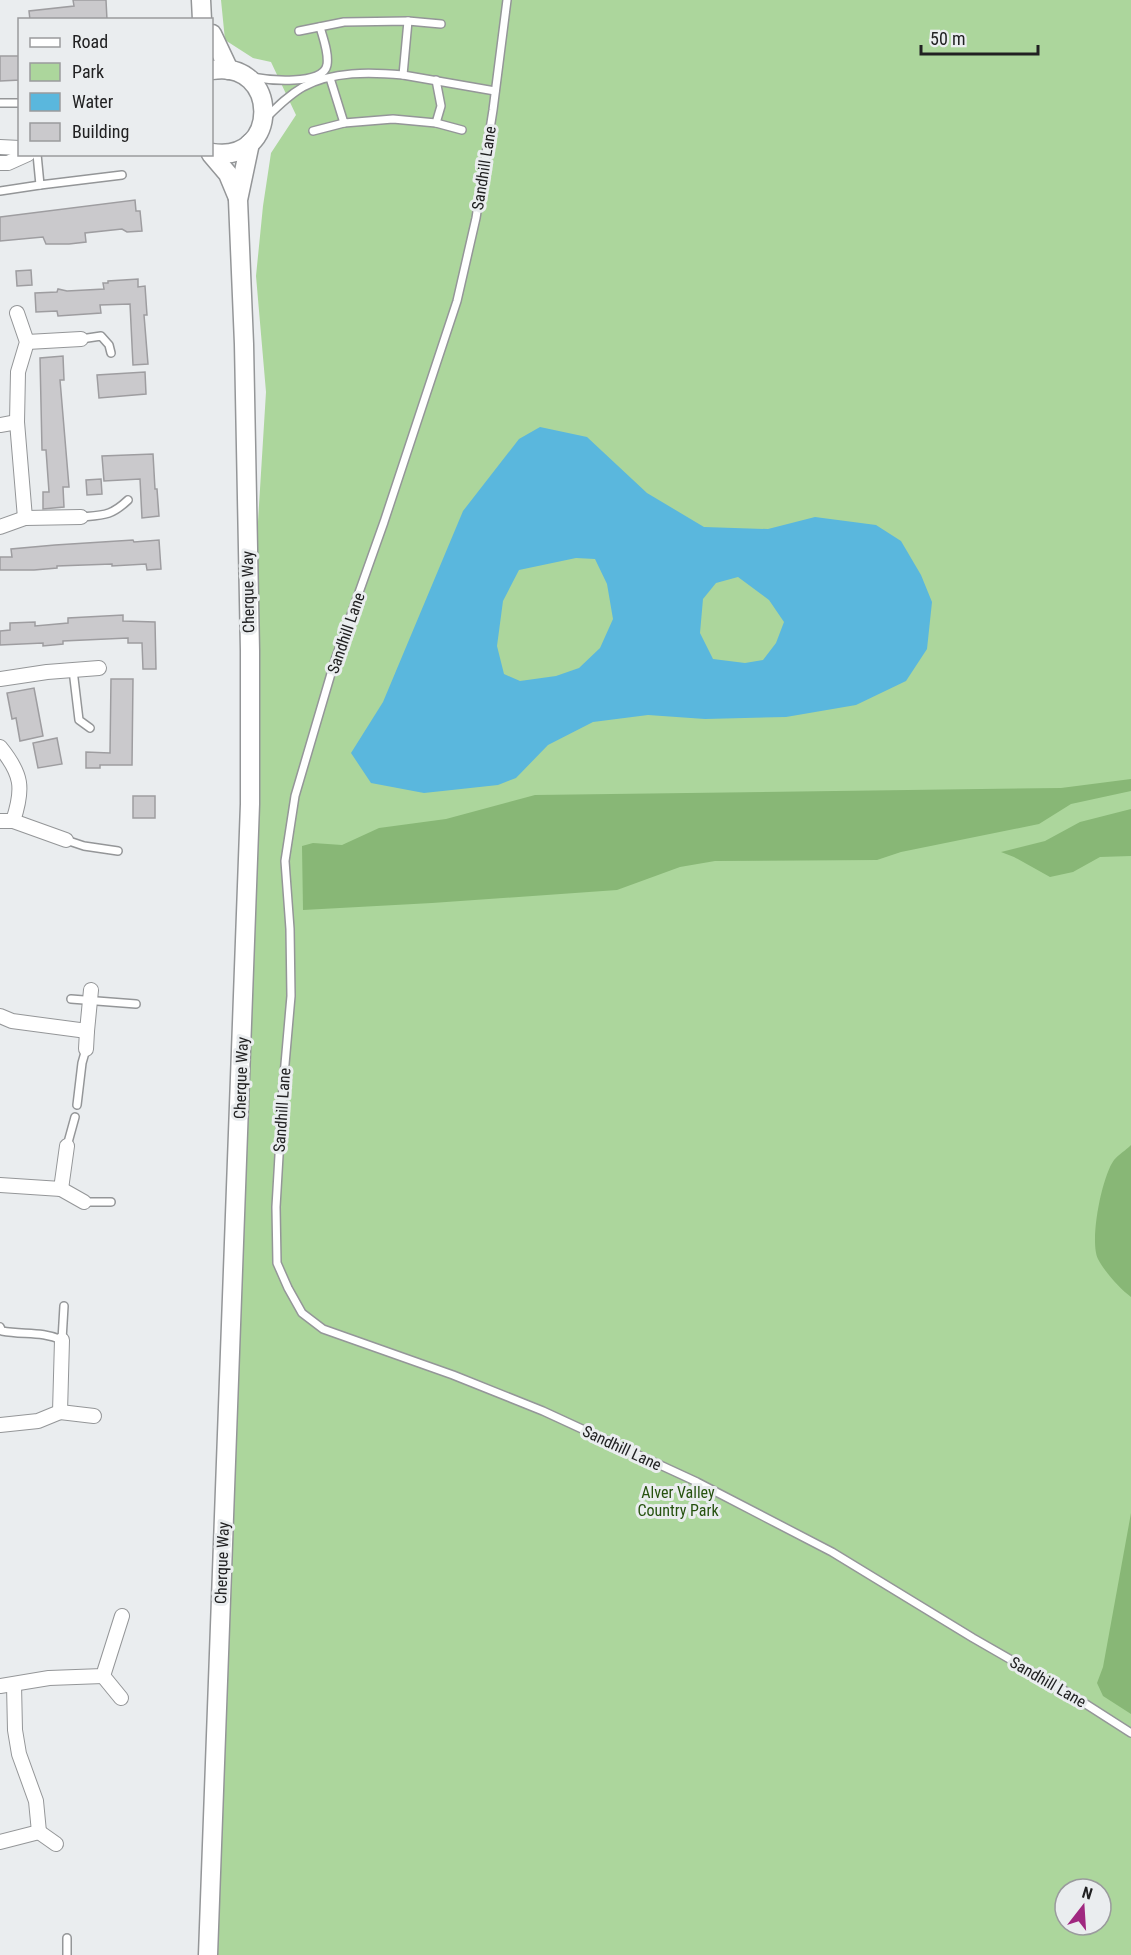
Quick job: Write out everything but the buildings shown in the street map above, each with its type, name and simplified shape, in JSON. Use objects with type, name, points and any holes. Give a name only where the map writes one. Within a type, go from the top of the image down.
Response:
[{"type":"street","points":[[213,36],[228,72],[258,90],[264,110],[263,121]]},
{"type":"street","name":"Cherque Way","points":[[208,1955],[250,804],[244,355],[238,200],[250,143],[261,129],[263,121]]},
{"type":"street","points":[[213,154],[232,153],[250,143]]},
{"type":"street","points":[[0,147],[18,148]]},
{"type":"street","points":[[0,163],[8,163],[24,156]]},
{"type":"street","name":"Cherque Way","points":[[213,156],[228,174],[238,200]]},
{"type":"street","points":[[17,313],[27,342],[18,372],[16,422],[25,518]]},
{"type":"street","points":[[27,342],[81,339]]},
{"type":"street","points":[[0,425],[16,422]]},
{"type":"street","points":[[0,527],[25,518],[81,517]]},
{"type":"street","points":[[0,679],[99,668]]},
{"type":"street","points":[[0,747],[12,761],[20,785],[18,806],[7,821],[66,840]]},
{"type":"street","points":[[86,1048],[91,995]]},
{"type":"street","points":[[0,1016],[12,1021],[87,1030]]},
{"type":"street","points":[[61,1189],[67,1146]]},
{"type":"street","points":[[0,1185],[61,1189],[84,1202]]},
{"type":"street","points":[[60,1412],[62,1340]]},
{"type":"street","points":[[0,1425],[38,1421],[60,1412],[94,1416]]},
{"type":"street","points":[[103,1676],[122,1616]]},
{"type":"street","points":[[56,1844],[39,1832],[36,1801],[20,1754],[7,1686],[49,1678],[103,1676]]},
{"type":"street","points":[[103,1676],[121,1698]]},
{"type":"street","points":[[0,1842],[39,1832]]},
{"type":"lane","name":"Sandhill Lane","points":[[507,0],[476,218],[457,301],[384,522],[335,660],[295,796],[285,861],[290,929],[291,996],[276,1208],[277,1263],[302,1313],[323,1329],[453,1375],[543,1411],[697,1482],[832,1552],[1067,1692],[1131,1733]]},
{"type":"lane","points":[[403,75],[408,21]]},
{"type":"lane","points":[[299,31],[344,22],[408,21],[441,24]]},
{"type":"lane","points":[[228,72],[271,81],[291,80],[322,72],[327,66],[327,59],[320,27]]},
{"type":"lane","points":[[263,121],[281,103],[303,87],[330,78],[362,74],[403,75],[495,91]]},
{"type":"lane","points":[[330,78],[344,123]]},
{"type":"lane","points":[[436,80],[441,106],[436,123]]},
{"type":"lane","points":[[0,103],[18,103]]},
{"type":"lane","points":[[313,131],[344,123],[393,119],[436,123],[462,130]]},
{"type":"lane","points":[[38,156],[40,185]]},
{"type":"lane","points":[[0,191],[122,175]]},
{"type":"lane","points":[[81,339],[101,336],[109,345],[111,353]]},
{"type":"lane","points":[[81,517],[116,511],[128,500]]},
{"type":"lane","points":[[73,670],[79,720],[90,728]]},
{"type":"lane","points":[[66,840],[84,846],[118,851]]},
{"type":"lane","points":[[71,999],[91,995],[136,1004]]},
{"type":"lane","points":[[76,1105],[86,1048]]},
{"type":"lane","points":[[67,1146],[75,1117]]},
{"type":"lane","points":[[84,1202],[111,1202]]},
{"type":"lane","points":[[0,1327],[2,1331],[40,1333],[62,1340],[64,1306]]},
{"type":"lane","points":[[67,1938],[67,1955]]},
{"type":"green space","name":"Alver Valley Country Park","points":[[221,0],[1131,0],[1131,1955],[207,1955],[250,651],[266,392],[256,276],[271,153],[296,115],[271,62],[253,58],[225,40]]},
{"type":"green space","points":[[1131,779],[1131,791],[1071,804],[1039,824],[901,852],[877,860],[715,861],[680,867],[617,890],[303,910],[302,846],[313,843],[342,845],[379,828],[446,819],[535,795],[1061,788]]},
{"type":"green space","points":[[1131,809],[1131,856],[1100,857],[1073,872],[1050,877],[1001,852],[1045,841],[1080,822]]},
{"type":"green space","points":[[1131,1145],[1131,1297],[1101,1264],[1095,1238],[1101,1194],[1109,1168],[1116,1158]]},
{"type":"green space","points":[[1131,1513],[1131,1714],[1103,1696],[1097,1683],[1103,1667]]},
{"type":"water","points":[[540,427],[587,437],[647,493],[704,527],[768,529],[815,517],[876,525],[901,541],[921,575],[932,602],[927,649],[906,681],[856,705],[786,717],[705,719],[648,715],[593,722],[548,745],[516,778],[498,785],[424,793],[371,783],[351,753],[383,702],[463,511],[519,439]],"holes":[[[576,558],[595,559],[607,584],[613,619],[600,648],[579,668],[556,676],[520,681],[504,674],[497,646],[503,601],[519,570]],[[738,577],[769,600],[784,622],[776,643],[763,660],[745,663],[713,659],[700,633],[703,599],[716,583]]]}]
